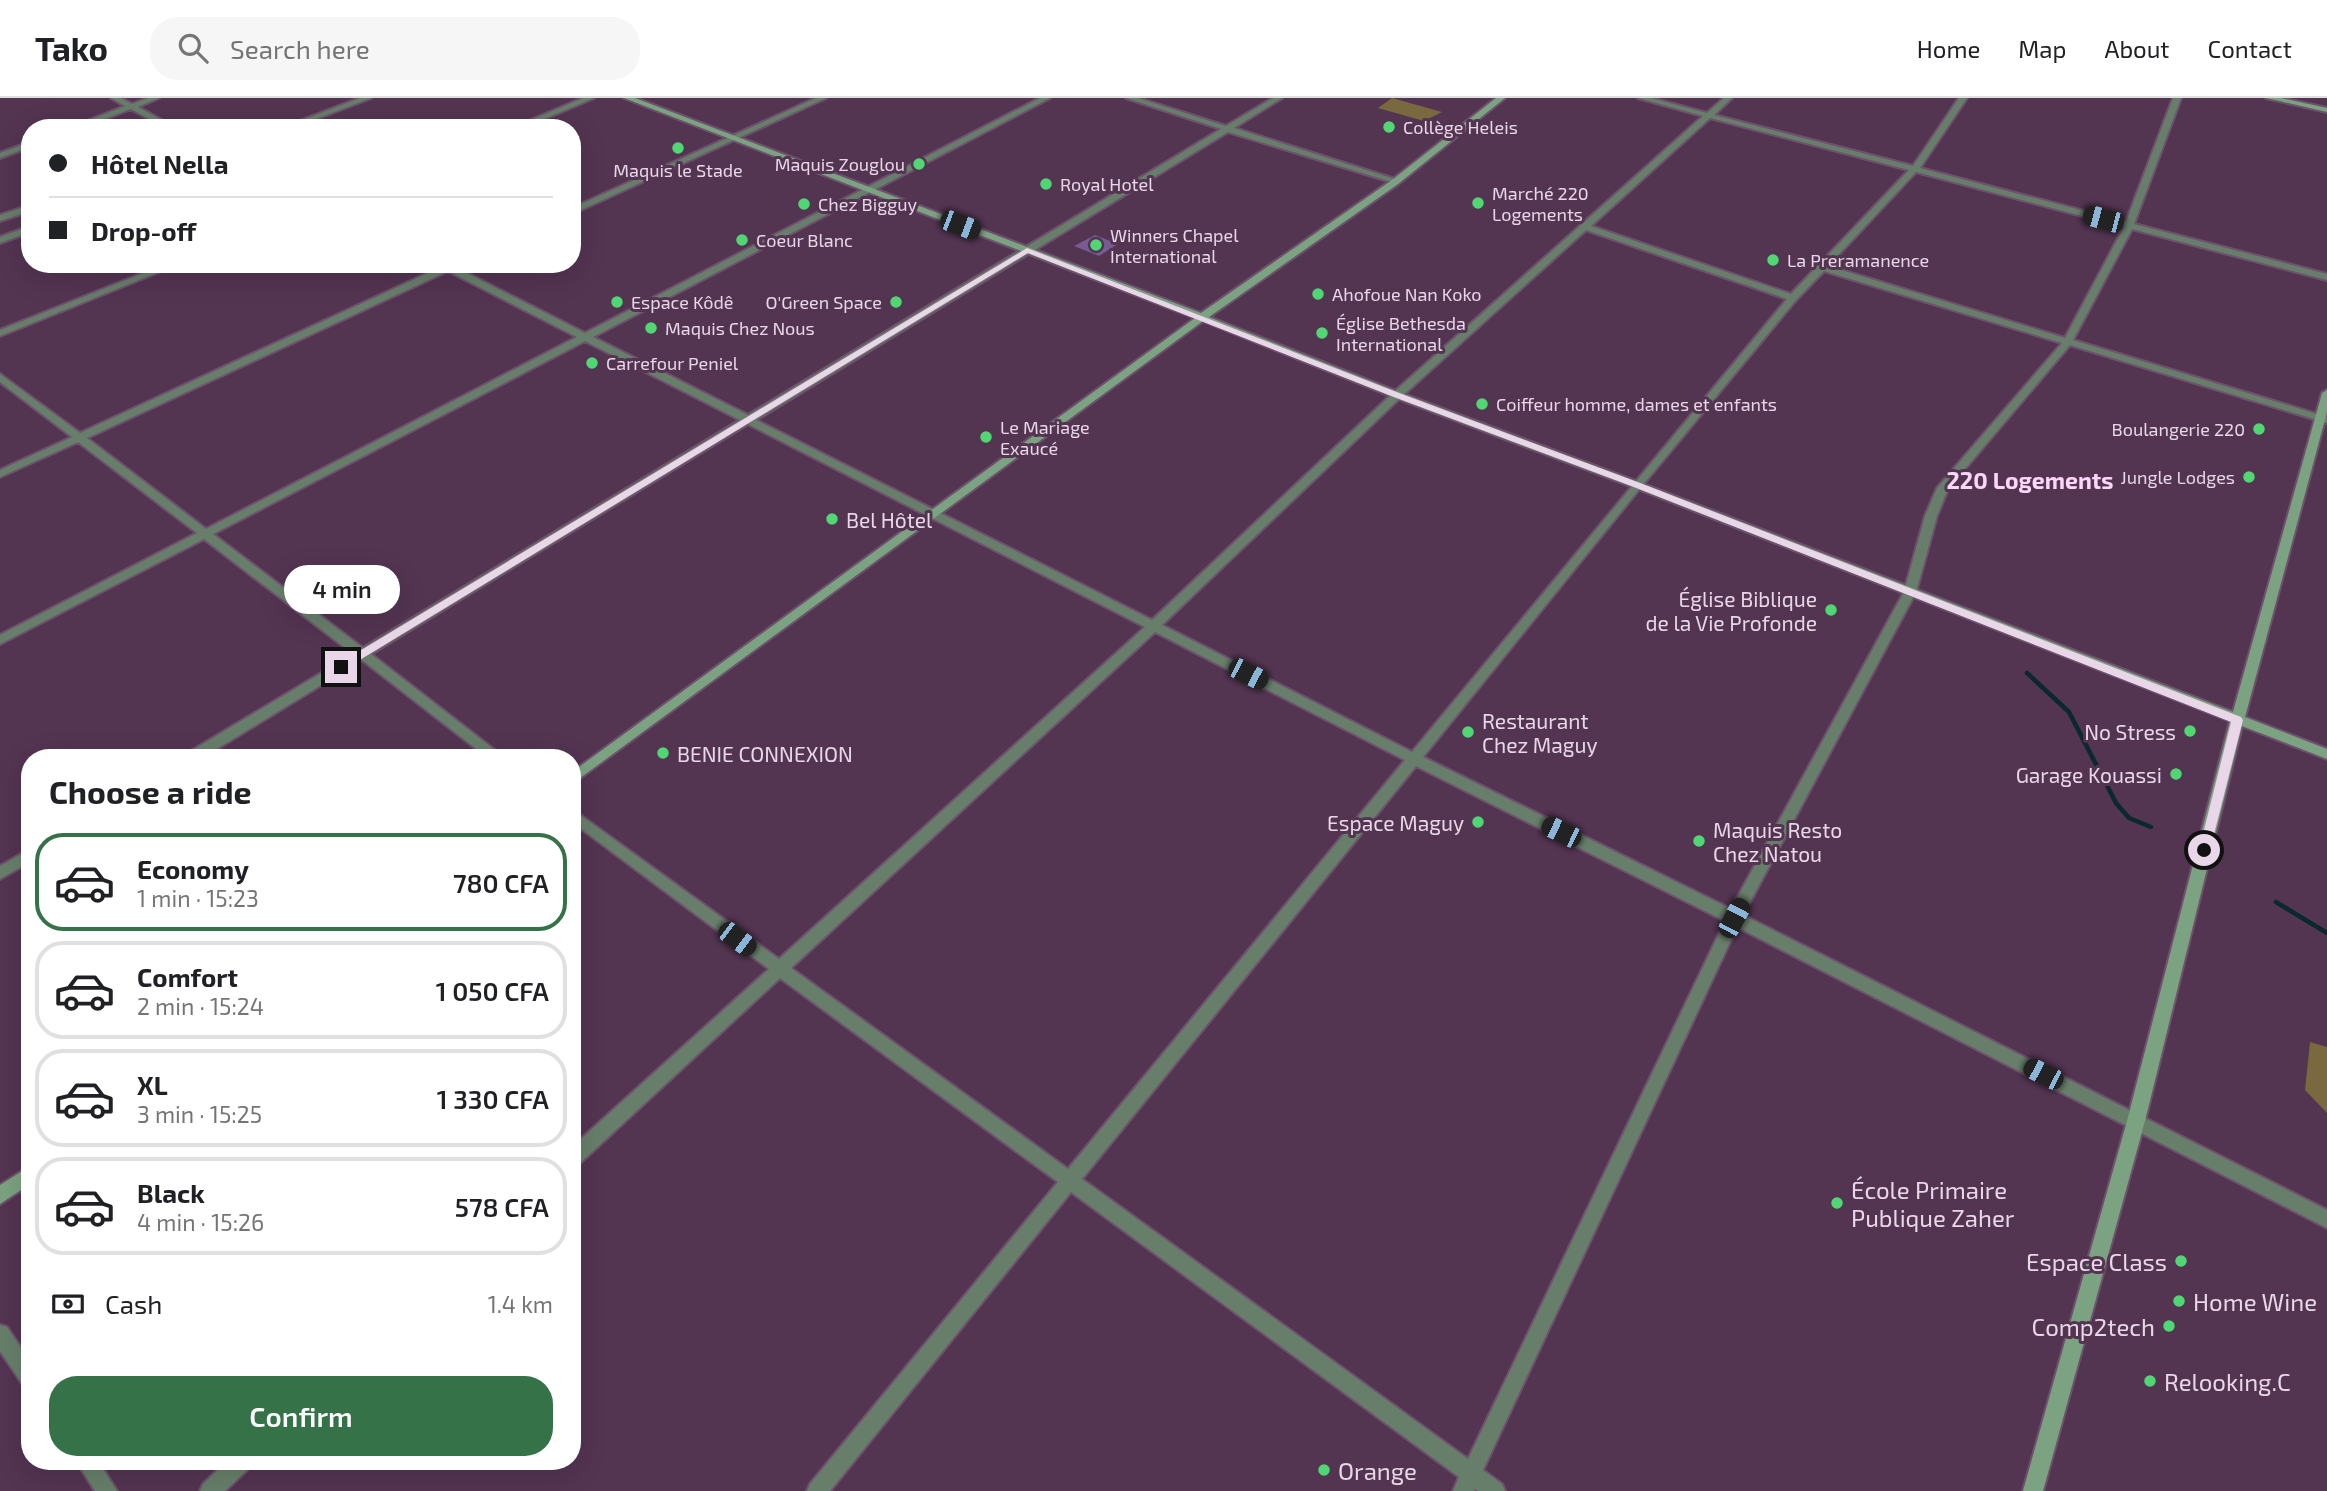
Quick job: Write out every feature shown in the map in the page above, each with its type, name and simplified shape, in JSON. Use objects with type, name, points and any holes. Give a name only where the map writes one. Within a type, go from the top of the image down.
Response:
[{"type":"street","points":[[115,98],[154,119]]},
{"type":"street","points":[[98,119],[155,98]]},
{"type":"street","points":[[310,119],[367,98]]},
{"type":"street","points":[[538,119],[590,98]]},
{"type":"street","points":[[628,98],[1027,250],[1396,395],[1637,485],[2327,754]]},
{"type":"street","points":[[581,207],[822,98]]},
{"type":"street","points":[[0,640],[1046,98]]},
{"type":"street","points":[[1130,98],[1395,182]]},
{"type":"street","points":[[206,749],[1278,98]]},
{"type":"street","points":[[581,772],[1202,318],[1395,182],[1501,98]]},
{"type":"street","points":[[1642,98],[2327,277]]},
{"type":"street","points":[[581,1151],[1154,626],[1396,395],[1728,98]]},
{"type":"street","points":[[817,1491],[1637,485],[1793,298],[1915,169],[1963,98]]},
{"type":"street","points":[[1463,1491],[1734,918],[1910,592],[1931,516],[1943,488],[2067,343],[2129,226],[2177,98]]},
{"type":"street","points":[[2270,98],[2327,110]]},
{"type":"street","points":[[0,156],[21,148]]},
{"type":"street","points":[[0,218],[21,211]]},
{"type":"street","points":[[1584,226],[1793,298]]},
{"type":"street","points":[[0,240],[21,232]]},
{"type":"street","points":[[1822,267],[2324,419]]},
{"type":"street","points":[[0,333],[152,273]]},
{"type":"street","points":[[0,474],[431,273]]},
{"type":"street","points":[[463,273],[584,338],[1413,759],[1734,918],[2327,1219]]},
{"type":"street","points":[[0,377],[486,749]]},
{"type":"street","points":[[2033,1491],[2136,1121],[2237,720],[2324,419],[2327,393]]},
{"type":"street","points":[[581,821],[778,970],[1071,1179],[1494,1491]]},
{"type":"street","points":[[0,873],[21,860]]},
{"type":"street","points":[[0,1195],[21,1180]]},
{"type":"street","points":[[0,1334],[21,1365]]},
{"type":"street","points":[[92,1470],[107,1491]]},
{"type":"street","points":[[210,1491],[233,1470]]},
{"type":"shaded area","points":[[1392,98],[1442,112],[1424,121],[1378,108]]},
{"type":"shaded area","points":[[2310,1042],[2327,1047],[2327,1113],[2305,1090]]},
{"type":"building","name":"Winners Chapel International","points":[[1095,235],[1118,244],[1099,256],[1074,246]]},
{"type":"waterway","points":[[2027,673],[2069,712],[2116,803],[2129,818],[2151,827]]},
{"type":"waterway","points":[[2276,902],[2327,933]]},
{"type":"place","name":"Collège Heleis","points":[[1389,127]]},
{"type":"place","name":"Maquis le Stade","points":[[678,148]]},
{"type":"place","name":"Maquis Zouglou","points":[[919,164]]},
{"type":"place","name":"Royal Hotel","points":[[1046,184]]},
{"type":"place","name":"Marché 220 Logements","points":[[1478,203]]},
{"type":"place","name":"Chez Bigguy","points":[[804,204]]},
{"type":"place","name":"Coeur Blanc","points":[[742,240]]},
{"type":"place","name":"Winners Chapel International","points":[[1096,245]]},
{"type":"place","name":"La Preramanence","points":[[1773,260]]},
{"type":"place","name":"Ahofoue Nan Koko","points":[[1318,294]]},
{"type":"place","name":"Espace Kôdê","points":[[617,302]]},
{"type":"place","name":"O'Green Space","points":[[896,302]]},
{"type":"place","name":"Maquis Chez Nous","points":[[651,328]]},
{"type":"place","name":"Église Bethesda International","points":[[1322,333]]},
{"type":"place","name":"Carrefour Peniel","points":[[592,363]]},
{"type":"place","name":"Coiffeur homme, dames et enfants","points":[[1482,404]]},
{"type":"place","name":"Boulangerie 220","points":[[2259,429]]},
{"type":"place","name":"Le Mariage Exaucé","points":[[986,437]]},
{"type":"place","name":"Jungle Lodges","points":[[2249,477]]},
{"type":"place","name":"Bel Hôtel","points":[[832,519]]},
{"type":"place","name":"Église Biblique de la Vie Profonde","points":[[1831,610]]},
{"type":"place","name":"No Stress","points":[[2190,731]]},
{"type":"place","name":"Restaurant Chez Maguy","points":[[1468,732]]},
{"type":"place","name":"BENIE CONNEXION","points":[[663,753]]},
{"type":"place","name":"Garage Kouassi","points":[[2176,774]]},
{"type":"place","name":"Espace Maguy","points":[[1478,822]]},
{"type":"place","name":"Maquis Resto Chez Natou","points":[[1699,841]]},
{"type":"place","name":"École Primaire Publique Zaher","points":[[1837,1203]]},
{"type":"place","name":"Espace Class","points":[[2181,1261]]},
{"type":"place","name":"Home Wine","points":[[2179,1301]]},
{"type":"place","name":"Comp2tech","points":[[2169,1326]]},
{"type":"place","name":"Relooking.C","points":[[2150,1381]]},
{"type":"place","name":"Orange","points":[[1324,1470]]},
{"type":"district","name":"220 Logements","points":[[2030,480]]},
{"type":"route","points":[[341,667],[1027,250],[2237,720],[2204,850]]}]
